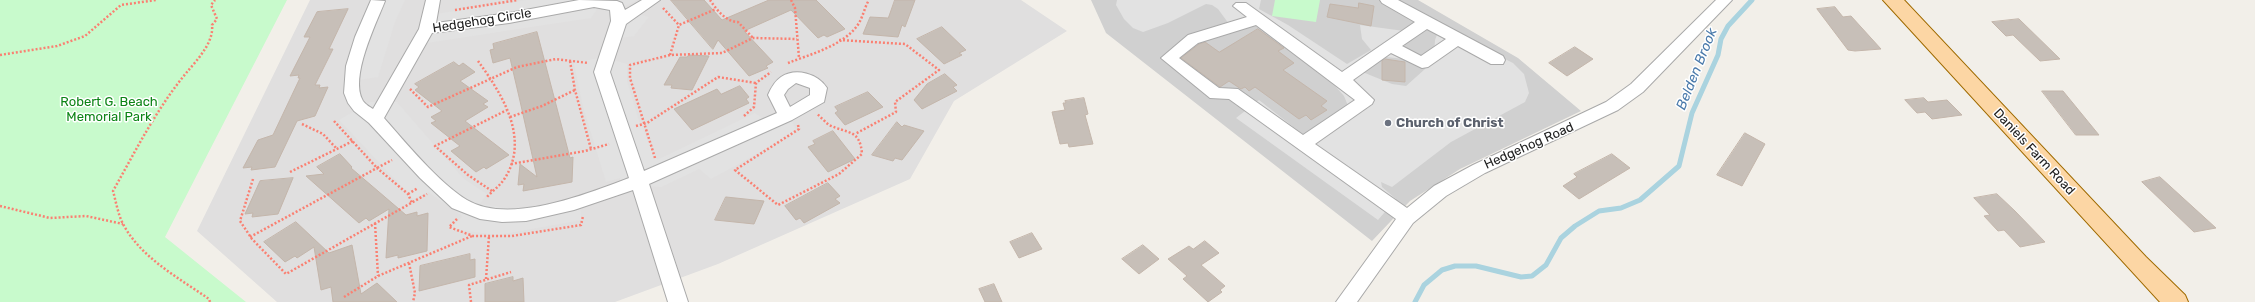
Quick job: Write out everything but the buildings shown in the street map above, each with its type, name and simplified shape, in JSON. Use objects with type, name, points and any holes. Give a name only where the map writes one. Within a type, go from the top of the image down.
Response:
[{"type":"main road","name":"Daniels Farm Road","points":[[1894,0],[2138,264],[2176,302]]},
{"type":"street","points":[[1387,0],[1497,60]]},
{"type":"street","name":"Hedgehog Road","points":[[1346,302],[1407,218],[1440,191],[1479,169],[1574,126],[1612,106],[1637,88],[1725,0]]},
{"type":"street","points":[[378,1],[361,43],[351,82],[356,102],[375,119],[426,176],[468,213],[485,215],[530,214],[585,201],[639,181],[786,116],[809,108],[818,98],[819,88],[814,82],[797,77],[783,82],[776,95],[786,116]]},
{"type":"street","name":"Hedgehog Circle","points":[[375,119],[430,14],[509,18],[594,1],[617,6],[619,21]]},
{"type":"street","points":[[656,3],[619,21],[602,72],[678,302]]},
{"type":"street","points":[[1241,6],[1342,80],[1366,100],[1302,144]]},
{"type":"street","points":[[1258,19],[1193,39],[1169,58],[1216,94],[1232,93],[1407,218]]},
{"type":"street","points":[[1342,80],[1392,47],[1426,22]]},
{"type":"street","points":[[1392,47],[1422,63],[1457,39]]},
{"type":"path","points":[[0,55],[57,46],[85,36],[100,25],[121,5],[156,0]]},
{"type":"path","points":[[210,302],[209,299],[154,260],[137,243],[123,224],[113,191],[168,96],[196,61],[214,35],[212,25],[217,19],[211,5],[215,0]]},
{"type":"path","points":[[430,14],[518,0]]},
{"type":"path","points":[[710,0],[716,9],[732,22],[738,22],[753,38]]},
{"type":"path","points":[[791,0],[795,8],[799,58]]},
{"type":"path","points":[[785,65],[838,40],[858,25],[869,0]]},
{"type":"path","points":[[656,3],[679,26]]},
{"type":"path","points":[[670,55],[679,26],[716,9]]},
{"type":"path","points":[[655,158],[630,78],[630,65],[670,55],[722,53],[753,38],[797,39]]},
{"type":"path","points":[[838,40],[905,44],[938,70],[908,90],[894,102],[896,112],[855,134]]},
{"type":"path","points":[[397,78],[412,90],[428,107],[490,78],[525,65],[556,59],[583,63],[606,62]]},
{"type":"path","points":[[478,61],[498,90],[514,126],[516,152],[505,177],[468,213],[449,227],[473,236],[512,236],[581,225],[585,201]]},
{"type":"path","points":[[570,61],[575,90],[591,149]]},
{"type":"path","points":[[511,164],[591,149],[624,135],[644,124],[718,78],[756,83],[772,72]]},
{"type":"path","points":[[738,119],[745,116],[754,107],[756,83]]},
{"type":"path","points":[[510,117],[542,106],[575,90]]},
{"type":"path","points":[[809,108],[828,124],[855,134],[861,144],[862,154],[839,174],[778,205],[736,170],[798,129],[797,121],[809,108]]},
{"type":"path","points":[[492,191],[468,175],[435,146],[507,110]]},
{"type":"path","points":[[334,121],[377,168],[408,194],[412,203]]},
{"type":"path","points":[[302,124],[323,134],[337,149]]},
{"type":"path","points":[[290,172],[353,141]]},
{"type":"path","points":[[250,237],[405,152]]},
{"type":"path","points":[[639,181],[644,175],[643,164],[662,155]]},
{"type":"path","points":[[253,179],[240,221],[250,237],[286,274],[430,193]]},
{"type":"path","points":[[0,206],[50,218],[86,216],[123,224]]},
{"type":"path","points":[[375,223],[378,276]]},
{"type":"path","points":[[344,297],[378,276],[473,236]]},
{"type":"path","points":[[486,279],[489,236]]},
{"type":"path","points":[[409,262],[415,293],[413,302]]},
{"type":"path","points":[[471,302],[469,285],[512,272]]},
{"type":"shaded area","points":[[310,0],[1021,0],[1067,31],[954,101],[910,179],[718,264],[615,302],[277,302],[197,231]]},
{"type":"shaded area","points":[[405,0],[395,22],[378,77],[344,82],[345,73],[371,2]]},
{"type":"shaded area","points":[[527,0],[637,0],[611,13],[598,8],[591,18],[413,45],[423,16]]},
{"type":"shaded area","name":"Church of Christ","points":[[1091,0],[1418,0],[1518,58],[1581,111],[1460,169],[1410,201],[1372,241],[1106,33]]},
{"type":"shaded area","points":[[1117,0],[1261,0],[1259,9],[1288,25],[1347,64],[1371,50],[1362,39],[1360,25],[1404,31],[1405,59],[1386,57],[1379,59],[1360,71],[1392,84],[1406,86],[1425,69],[1434,55],[1435,40],[1440,27],[1513,63],[1524,74],[1529,93],[1525,102],[1451,142],[1392,187],[1381,182],[1382,187],[1396,199],[1378,220],[1236,118],[1259,100],[1315,144],[1353,118],[1344,96],[1327,77],[1259,26],[1229,24],[1218,9],[1212,5],[1206,4],[1168,23],[1143,32],[1133,28],[1124,19],[1116,5]]},
{"type":"shaded area","points":[[638,14],[649,17],[634,36],[607,40],[613,18]]},
{"type":"shaded area","points":[[603,57],[627,64],[627,81],[639,121],[657,160],[755,113],[765,120],[792,121],[797,132],[711,179],[699,169],[661,187],[621,184],[620,178],[606,182],[583,107],[574,63]]},
{"type":"shaded area","points":[[370,102],[397,102],[464,179],[487,194],[480,204],[507,208],[532,208],[578,197],[582,220],[498,235],[451,229],[462,216],[428,192],[413,199],[339,120]]},
{"type":"green space","name":"Robert G. Beach Memorial Park","points":[[0,0],[287,0],[165,237],[246,302],[0,302]]},
{"type":"green space","points":[[1275,0],[1320,0],[1316,22],[1272,16]]},
{"type":"waterway","name":"Belden Brook","points":[[1415,302],[1424,285],[1442,270],[1455,266],[1476,266],[1521,277],[1532,276],[1546,265],[1561,238],[1575,226],[1599,211],[1621,208],[1640,200],[1679,166],[1692,113],[1718,55],[1721,39],[1728,26],[1752,0]]},
{"type":"place","name":"Church of Christ","points":[[1388,123]]}]
